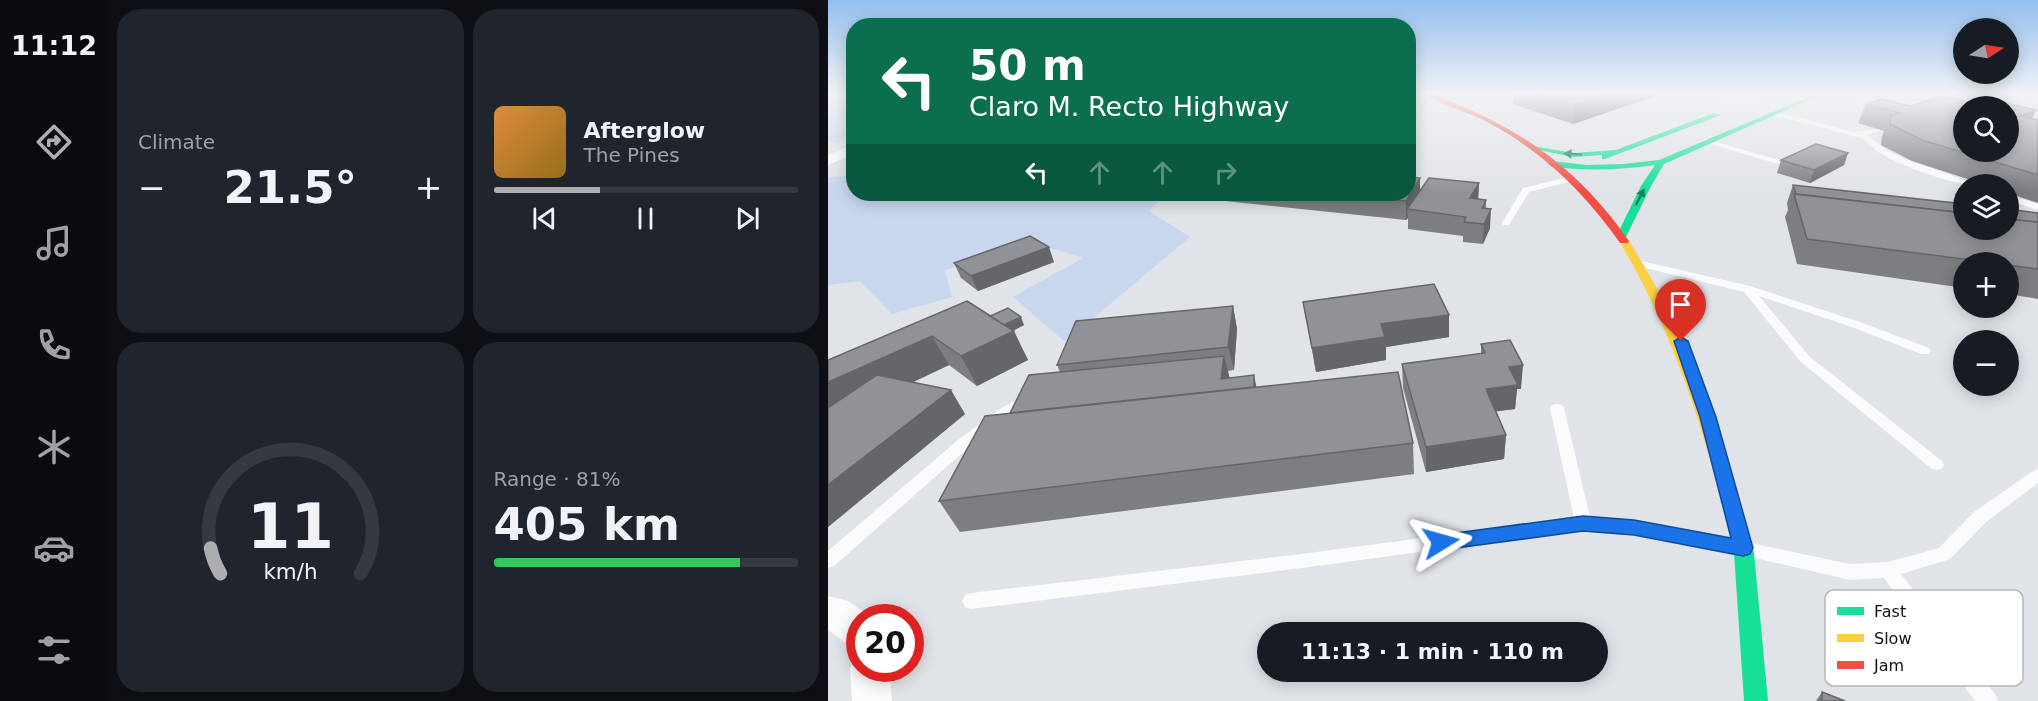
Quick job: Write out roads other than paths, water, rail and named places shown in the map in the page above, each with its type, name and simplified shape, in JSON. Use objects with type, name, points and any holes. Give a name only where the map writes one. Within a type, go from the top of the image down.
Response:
[{"type":"main road","points":[[1497,126],[1552,164],[1622,235],[1641,264],[1688,357],[1708,417],[1743,548],[1756,701]]},
{"type":"main road","points":[[1585,195],[1583,176],[1587,168],[1614,152],[1686,126]]},
{"type":"main road","points":[[1552,164],[1587,168],[1623,167],[1662,162],[1743,126]]},
{"type":"main road","points":[[1532,148],[1573,155],[1614,152]]},
{"type":"main road","points":[[1622,235],[1646,186],[1662,162]]},
{"type":"street","points":[[828,161],[846,152]]},
{"type":"street","points":[[828,613],[835,613],[846,621]]},
{"type":"street","points":[[871,682],[872,701]]},
{"type":"lane","points":[[1827,126],[1862,134],[1879,129]]},
{"type":"lane","points":[[1862,134],[1869,143],[1886,153],[1953,177]]},
{"type":"lane","points":[[1706,141],[1774,161],[1786,162],[1800,155]]},
{"type":"lane","points":[[1506,223],[1526,190],[1569,179]]},
{"type":"lane","points":[[2019,201],[2038,207]]},
{"type":"lane","points":[[1641,264],[1745,287],[1873,329],[1925,351]]},
{"type":"lane","points":[[1745,287],[1805,359],[1937,465]]},
{"type":"lane","points":[[828,561],[963,444],[1006,411],[1030,398],[1040,396]]},
{"type":"lane","points":[[1557,408],[1583,523]]},
{"type":"lane","points":[[971,601],[1294,562],[1583,523],[1634,528],[1743,548],[1850,572],[1888,570],[1944,554],[1980,517],[2038,476]]},
{"type":"lane","points":[[1888,570],[1903,590]]},
{"type":"lane","points":[[1977,686],[1988,701]]}]
